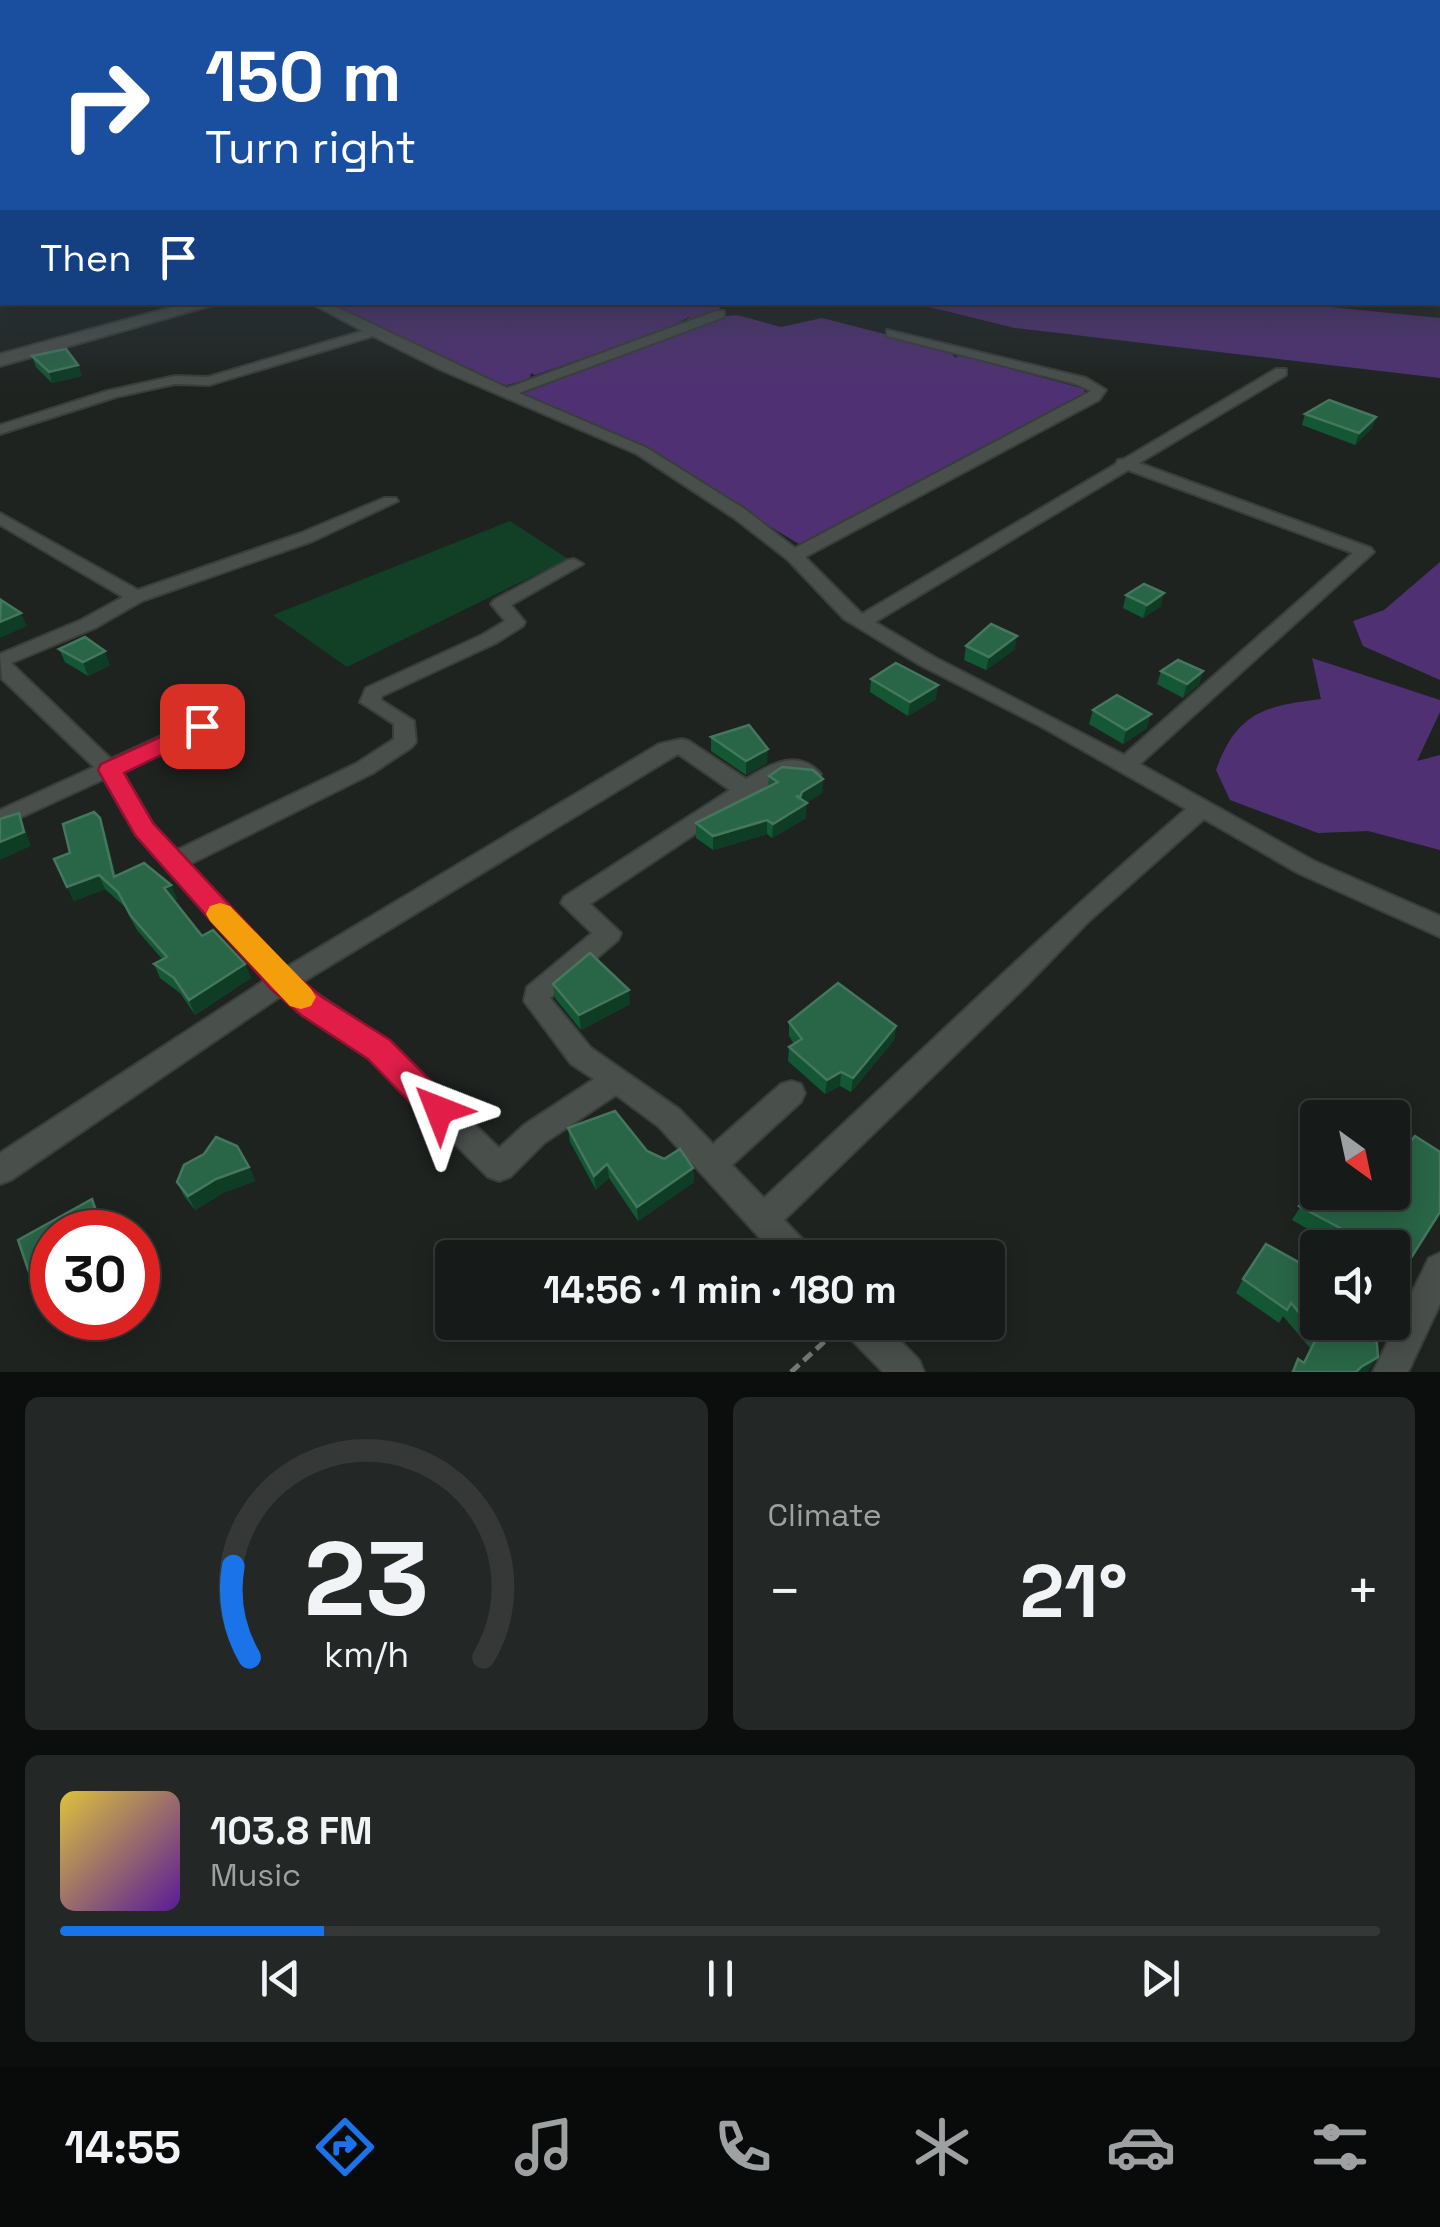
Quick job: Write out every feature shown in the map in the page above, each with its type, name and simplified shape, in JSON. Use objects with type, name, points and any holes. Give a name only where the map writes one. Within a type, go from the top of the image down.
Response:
[{"type":"main road","points":[[0,360],[203,305]]},
{"type":"street","points":[[321,305],[642,451],[740,514],[794,556],[851,614],[927,660],[1049,722],[1306,867],[1440,927]]},
{"type":"street","points":[[507,392],[720,314]]},
{"type":"street","points":[[0,430],[83,402],[175,380],[209,381],[373,332]]},
{"type":"street","points":[[794,556],[1094,397],[1099,390],[1081,381],[892,333]]},
{"type":"street","points":[[863,621],[1282,372]]},
{"type":"street","points":[[1123,464],[1366,552],[1125,766]]},
{"type":"street","points":[[390,501],[307,537],[136,597],[88,624],[0,661],[9,676],[110,770],[144,829],[282,982],[311,1006],[379,1050],[498,1167],[534,1134],[617,1079]]},
{"type":"street","points":[[0,518],[136,597]]},
{"type":"street","points":[[172,862],[364,768],[405,742],[404,721],[370,702],[374,692],[489,640],[516,622],[500,604],[574,564]]},
{"type":"street","points":[[0,819],[233,710]]},
{"type":"street","points":[[0,1170],[282,982],[674,745],[682,746],[746,790]]},
{"type":"street","points":[[784,1240],[668,1118],[582,1056],[536,1001],[536,994],[609,934],[573,904],[781,767],[794,767],[810,774]]},
{"type":"street","points":[[764,1218],[1016,980],[1079,915],[1200,810]]},
{"type":"street","points":[[712,1164],[791,1094]]},
{"type":"street","points":[[1390,1372],[1440,1269]]},
{"type":"street","points":[[876,1340],[907,1372]]},
{"type":"path","points":[[791,1372],[826,1340]]},
{"type":"green space","points":[[510,521],[568,559],[347,667],[273,615]]},
{"type":"shaded area","points":[[338,305],[724,305],[719,307],[721,311],[685,321],[691,316],[662,331],[535,375],[531,373],[530,379],[503,386],[338,310]]},
{"type":"shaded area","points":[[921,305],[1310,305],[1440,318],[1440,378],[1015,328]]},
{"type":"shaded area","points":[[737,315],[781,327],[822,318],[947,350],[956,358],[958,355],[1085,389],[1084,393],[799,544],[654,457],[648,448],[520,392],[690,326]]},
{"type":"shaded area","points":[[1440,562],[1440,680],[1363,646],[1353,621],[1384,610]]},
{"type":"shaded area","points":[[1312,658],[1440,700],[1440,712],[1417,761],[1440,755],[1440,850],[1368,831],[1318,833],[1230,800],[1216,770],[1233,735],[1255,715],[1269,709],[1321,699]]},
{"type":"building","points":[[66,349],[78,365],[49,372],[32,356]]},
{"type":"building","points":[[1329,400],[1376,417],[1359,433],[1305,414]]},
{"type":"building","points":[[1144,584],[1164,593],[1147,605],[1126,595]]},
{"type":"building","points":[[1,600],[21,613],[0,622]]},
{"type":"building","points":[[991,624],[1017,636],[989,657],[966,646]]},
{"type":"building","points":[[85,637],[105,651],[83,662],[59,649]]},
{"type":"building","points":[[1178,660],[1203,671],[1187,684],[1161,671]]},
{"type":"building","points":[[896,663],[938,685],[910,702],[871,679]]},
{"type":"building","points":[[1117,695],[1151,714],[1126,730],[1093,710]]},
{"type":"building","points":[[749,725],[768,749],[746,761],[711,737]]},
{"type":"building","points":[[782,767],[813,770],[823,779],[796,796],[807,803],[773,824],[767,820],[713,836],[696,823],[778,782],[769,776]]},
{"type":"building","points":[[94,812],[100,818],[114,877],[144,863],[171,885],[164,888],[202,936],[213,930],[245,964],[189,1000],[174,978],[154,964],[167,957],[131,916],[118,892],[99,875],[67,887],[54,859],[70,853],[63,824]]},
{"type":"building","points":[[19,813],[24,832],[0,842],[0,819]]},
{"type":"building","points":[[590,953],[629,990],[579,1015],[553,984]]},
{"type":"building","points":[[838,983],[896,1026],[853,1078],[841,1072],[827,1080],[789,1047],[802,1039],[789,1022]]},
{"type":"building","points":[[615,1111],[647,1151],[664,1159],[680,1149],[693,1168],[637,1207],[607,1164],[594,1176],[568,1128]]},
{"type":"building","points":[[1415,1136],[1440,1152],[1440,1212],[1410,1260],[1410,1230],[1344,1230],[1306,1210],[1410,1210],[1410,1143]]},
{"type":"building","points":[[216,1137],[237,1146],[249,1167],[216,1179],[188,1196],[177,1182],[184,1165],[204,1154]]},
{"type":"building","points":[[92,1199],[96,1210],[72,1210]]},
{"type":"building","points":[[30,1233],[30,1275],[18,1240]]},
{"type":"building","points":[[1266,1244],[1300,1263],[1300,1314],[1291,1303],[1287,1310],[1243,1279]]},
{"type":"building","points":[[1316,1340],[1377,1340],[1378,1357],[1356,1372],[1293,1372],[1298,1359],[1304,1363]]},
{"type":"slow traffic","points":[[220,914],[282,982],[301,997]]},
{"type":"route","points":[[202,726],[110,770],[144,829],[282,982],[311,1006],[379,1050],[439,1110]]}]
